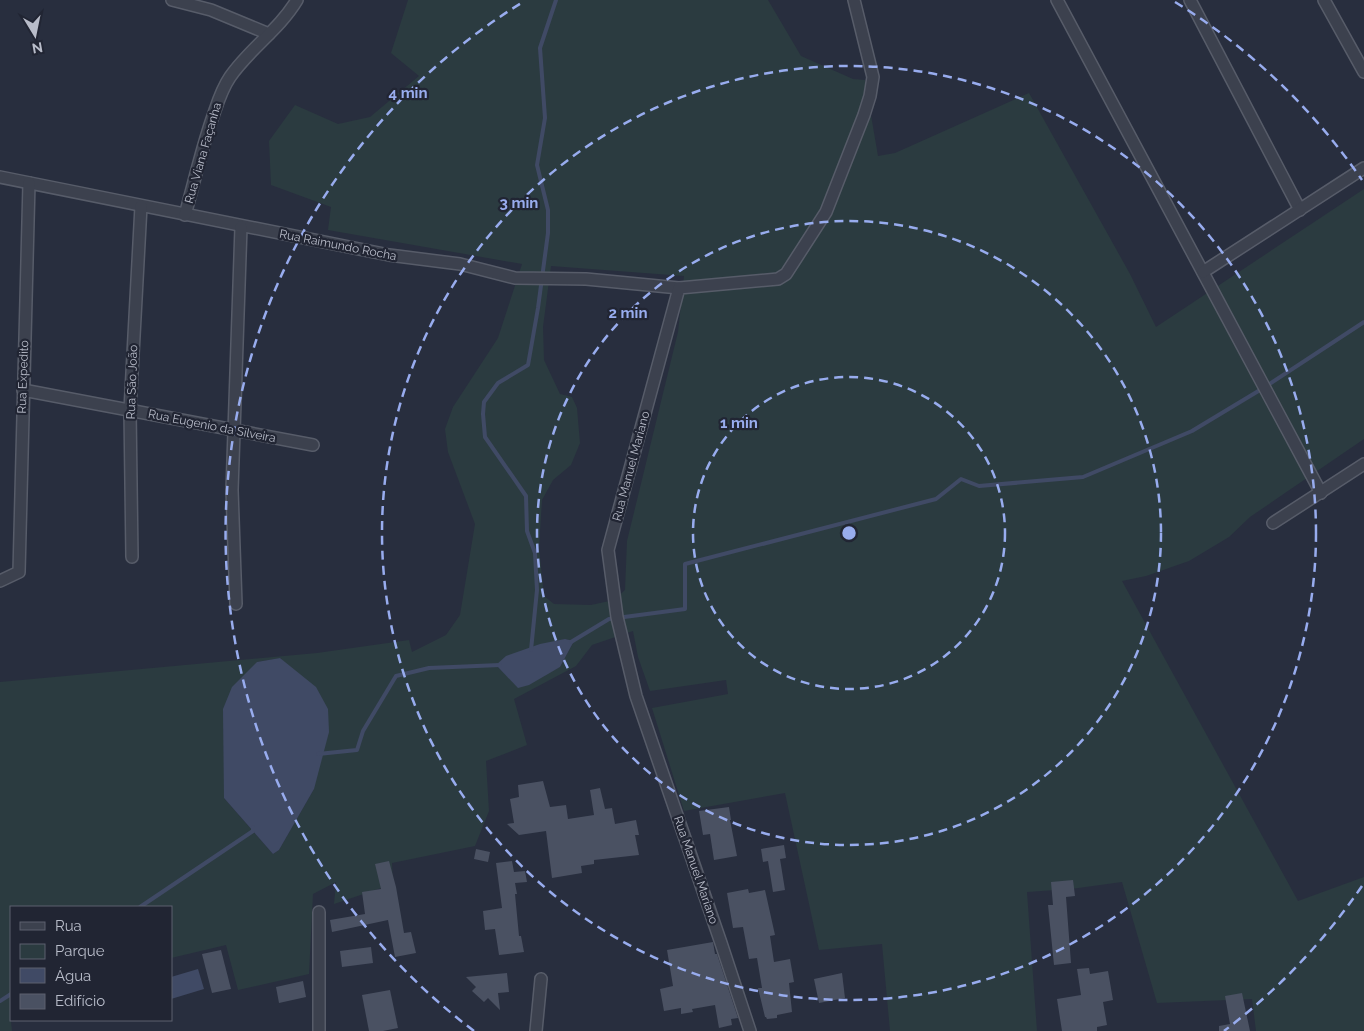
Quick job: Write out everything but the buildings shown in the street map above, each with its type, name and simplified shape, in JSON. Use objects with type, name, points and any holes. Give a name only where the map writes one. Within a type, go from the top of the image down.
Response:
[{"type":"street","points":[[172,0],[211,10],[269,34]]},
{"type":"street","name":"Rua Viana Façanha","points":[[185,215],[204,144],[219,99],[229,79],[244,58],[288,14],[297,0]]},
{"type":"street","points":[[679,288],[778,279],[786,274],[826,212],[864,115],[873,77],[854,0]]},
{"type":"street","points":[[1057,0],[1321,492]]},
{"type":"street","points":[[1190,0],[1300,210]]},
{"type":"street","points":[[1324,0],[1364,72]]},
{"type":"street","points":[[1203,272],[1364,168]]},
{"type":"street","name":"Rua Raimundo Rocha","points":[[0,177],[241,227],[389,255],[460,264],[515,278],[586,279],[679,288]]},
{"type":"street","name":"Rua Expedito","points":[[0,581],[19,572],[29,183]]},
{"type":"street","name":"Rua São João","points":[[132,558],[130,410],[141,206]]},
{"type":"street","points":[[236,604],[232,490],[241,227]]},
{"type":"street","name":"Rua Manuel Mariano","points":[[679,288],[608,550],[617,617],[636,696],[750,1031]]},
{"type":"street","name":"Rua Eugenio da Silveira","points":[[23,390],[313,445]]},
{"type":"street","points":[[1273,524],[1364,464]]},
{"type":"street","points":[[319,912],[319,1031]]},
{"type":"street","points":[[536,1031],[541,980]]},
{"type":"green space","points":[[408,0],[768,0],[801,56],[853,79],[865,80],[878,156],[895,153],[1029,93],[1130,274],[1156,327],[1364,189],[1364,439],[1250,517],[1229,537],[1189,561],[1146,576],[1122,581],[1298,901],[1364,877],[1364,1031],[1256,1031],[1252,999],[1157,1003],[1122,882],[1071,889],[1027,892],[1037,1031],[890,1031],[882,944],[819,950],[785,793],[684,811],[652,708],[728,694],[726,680],[650,691],[638,657],[633,631],[592,645],[576,666],[514,699],[527,745],[486,761],[489,811],[475,846],[392,863],[393,884],[334,904],[336,882],[313,894],[309,974],[238,990],[226,945],[172,958],[172,906],[10,906],[10,1021],[12,1031],[0,1031],[0,682],[317,653],[409,640],[412,652],[446,635],[460,615],[475,524],[448,452],[445,429],[453,407],[498,338],[522,264],[328,230],[331,207],[271,185],[269,141],[295,105],[338,124],[370,117],[419,76],[391,53]],"holes":[[[551,266],[684,276],[678,332],[627,541],[625,590],[614,600],[591,605],[554,604],[544,596],[539,548],[542,500],[553,480],[571,465],[580,443],[577,408],[572,397],[560,394],[544,360],[543,327]],[[565,639],[574,641],[560,667],[518,687],[496,665]],[[281,658],[314,789],[279,850],[273,854],[224,798],[257,662]]]},
{"type":"water","points":[[565,639],[574,641],[560,667],[529,685],[518,688],[496,665],[506,656],[540,644]]},
{"type":"water","points":[[280,658],[316,687],[328,709],[329,732],[314,789],[279,850],[273,854],[224,798],[223,709],[232,687],[257,662]]},
{"type":"water","points":[[198,969],[204,989],[172,999],[172,977]]},
{"type":"waterway","points":[[531,650],[537,590],[535,553],[527,531],[526,496],[485,437],[483,414],[484,402],[498,383],[528,365],[548,233],[548,210],[537,165],[545,118],[540,48],[556,0]]},
{"type":"waterway","points":[[571,642],[609,619],[685,609],[685,564],[936,499],[961,479],[979,486],[1083,477],[1192,431],[1265,387],[1364,322]]},
{"type":"waterway","points":[[318,754],[357,750],[363,731],[396,676],[429,668],[500,665]]},
{"type":"waterway","points":[[141,906],[253,831],[253,827]]},
{"type":"waterway","points":[[0,1001],[10,995]]}]
